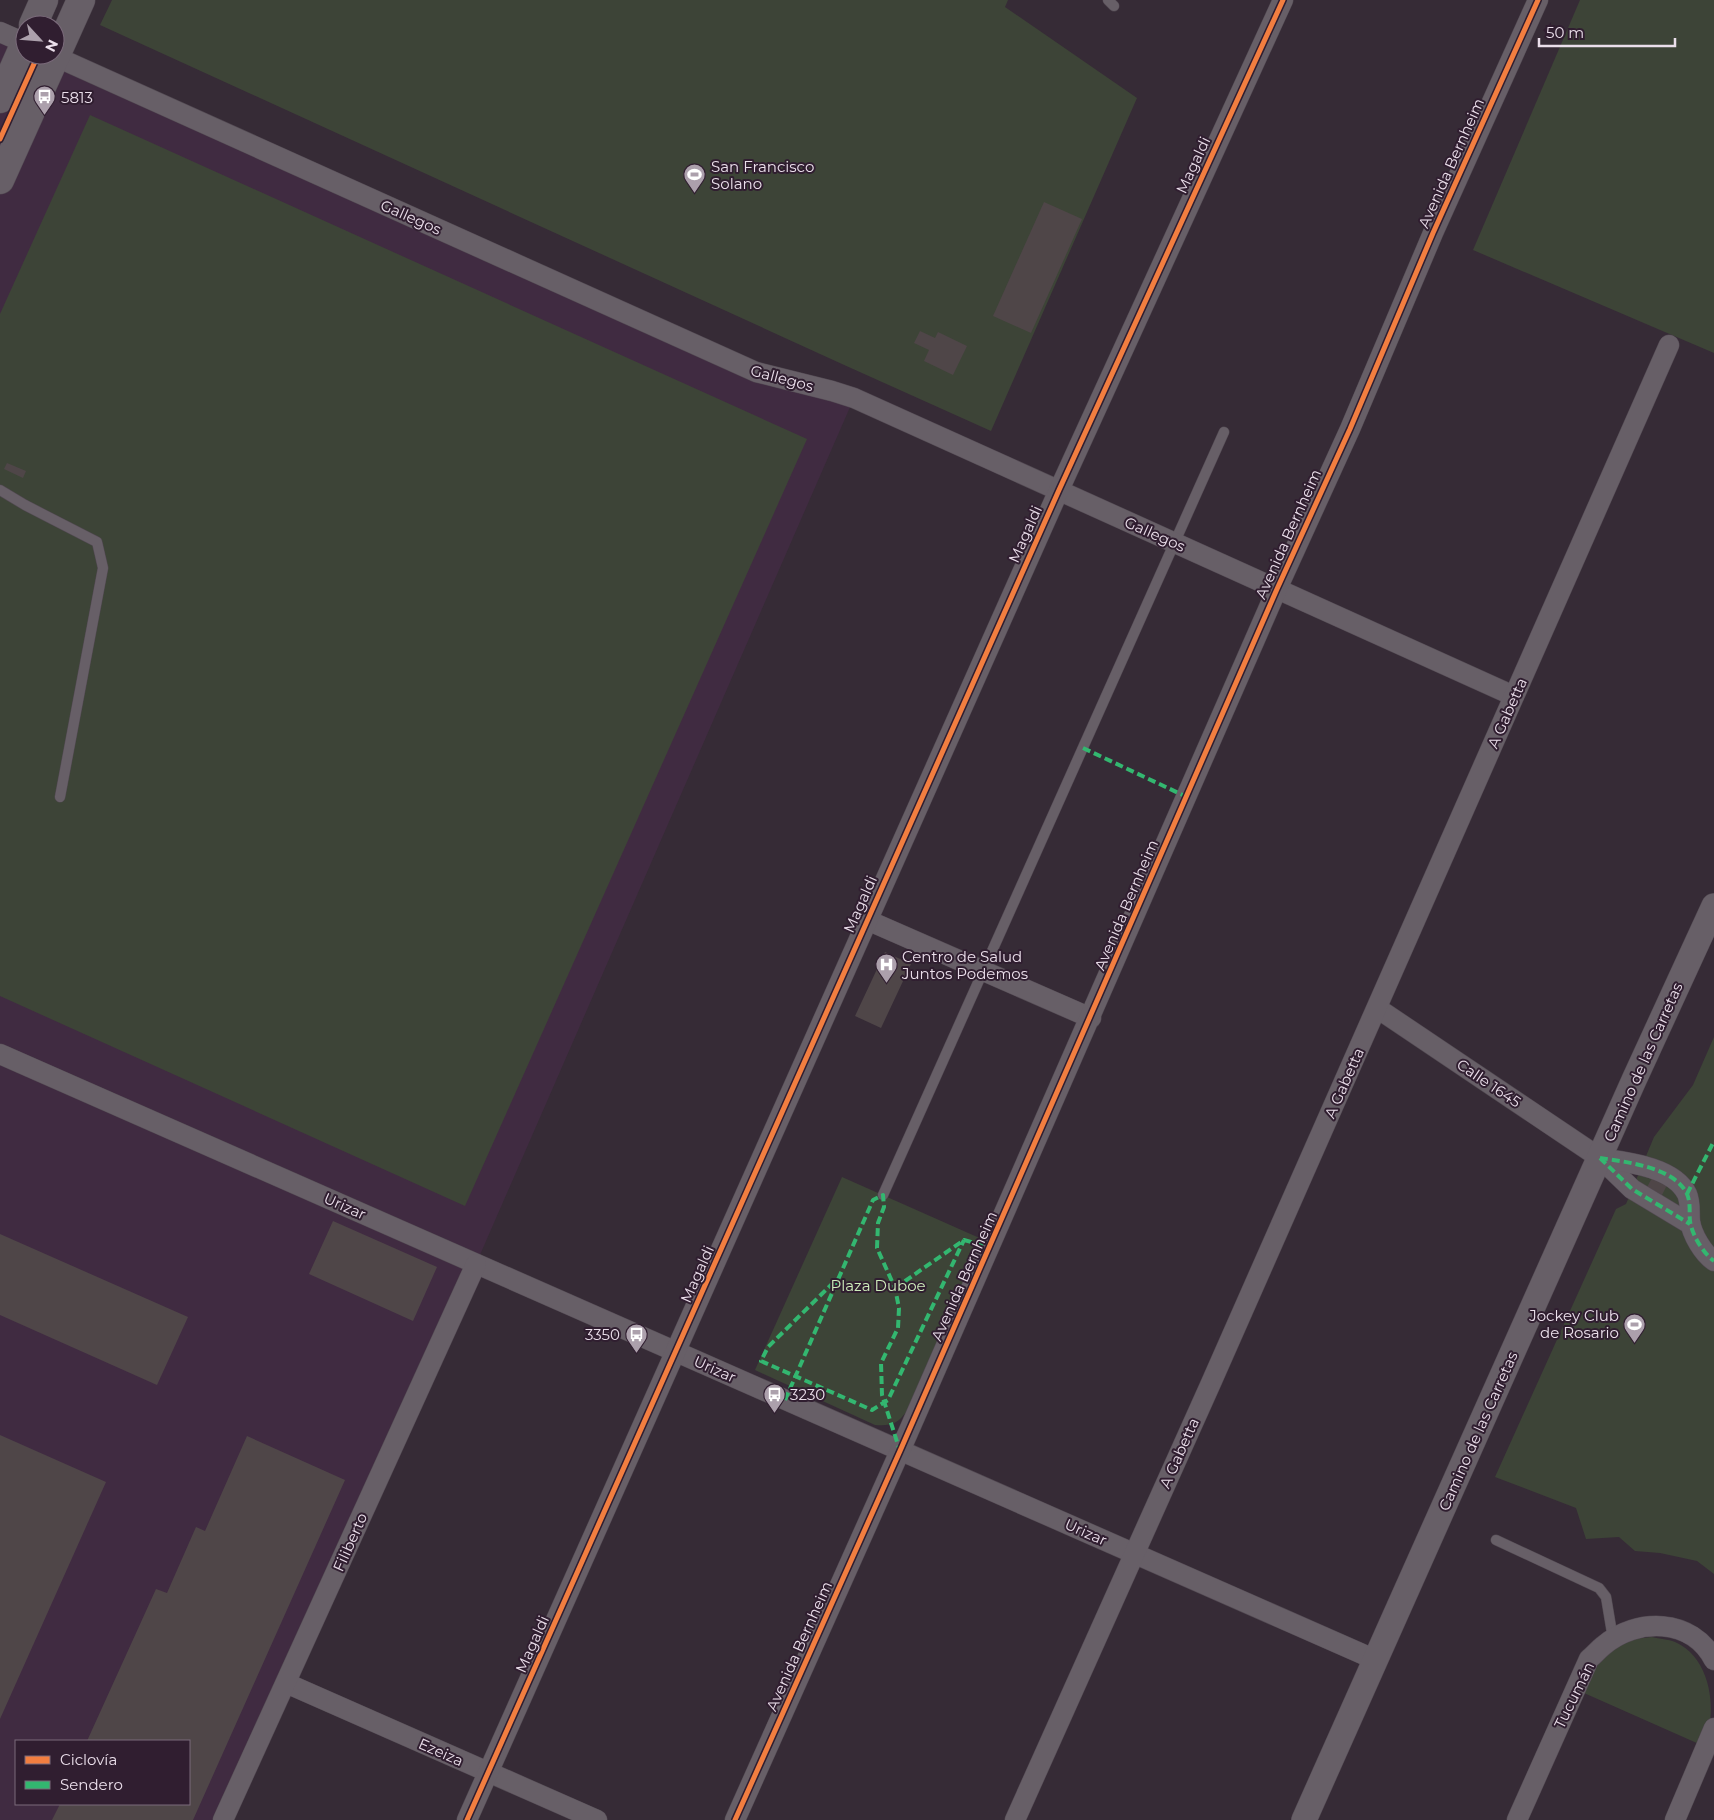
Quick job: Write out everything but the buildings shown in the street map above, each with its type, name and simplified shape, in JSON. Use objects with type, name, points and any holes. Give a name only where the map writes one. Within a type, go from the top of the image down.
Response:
[{"type":"main road","points":[[37,15],[44,0]]},
{"type":"main road","points":[[65,33],[81,0]]},
{"type":"main road","points":[[0,99],[15,65]]},
{"type":"main road","points":[[0,180],[50,65]]},
{"type":"street","name":"Magaldi","points":[[467,1820],[1059,490],[1282,0]]},
{"type":"street","name":"Avenida Bernheim","points":[[735,1820],[1091,1018],[1277,589],[1350,429],[1433,233],[1538,0]]},
{"type":"street","points":[[0,32],[15,39]]},
{"type":"street","name":"Gallegos","points":[[65,61],[756,372],[854,398],[1514,696]]},
{"type":"street","name":"A Gabetta","points":[[1015,1820],[1377,1008],[1669,345]]},
{"type":"street","name":"Camino de las Carretas","points":[[1304,1820],[1634,1080],[1714,906]]},
{"type":"street","points":[[867,920],[1091,1018]]},
{"type":"street","name":"Calle 1645","points":[[1377,1008],[1600,1158]]},
{"type":"street","name":"Urizar","points":[[0,1054],[1376,1660]]},
{"type":"street","points":[[1600,1158],[1632,1189],[1690,1224]]},
{"type":"street","points":[[1600,1158],[1642,1165],[1674,1178],[1687,1194],[1690,1224],[1696,1239],[1714,1260]]},
{"type":"street","name":"Filiberto","points":[[223,1820],[476,1264]]},
{"type":"street","name":"Tucumán","points":[[1517,1820],[1589,1659],[1604,1645],[1622,1634],[1641,1628],[1662,1626],[1678,1628],[1703,1644],[1714,1660]]},
{"type":"street","name":"Ezeiza","points":[[286,1683],[597,1820]]},
{"type":"street","points":[[1675,1820],[1714,1728]]},
{"type":"lane","points":[[883,1195],[1224,432]]},
{"type":"lane","points":[[0,490],[97,542],[103,568],[60,797]]},
{"type":"lane","points":[[1496,1540],[1599,1588],[1606,1597],[1613,1639]]},
{"type":"shaded area","points":[[0,32],[15,46],[15,65],[65,65],[65,61],[756,372],[854,398],[476,1264],[223,1820],[0,1820]]},
{"type":"green space","name":"San Francisco Solano","points":[[112,0],[1008,0],[1005,7],[1137,98],[991,431],[100,25]]},
{"type":"green space","points":[[1580,0],[1714,0],[1714,353],[1473,250]]},
{"type":"green space","points":[[90,115],[807,439],[465,1206],[0,996],[0,314]]},
{"type":"green space","name":"Jockey Club de Rosario","points":[[1714,1037],[1714,1574],[1697,1561],[1660,1553],[1635,1551],[1619,1537],[1586,1539],[1576,1508],[1495,1477],[1616,1209],[1626,1204],[1654,1137],[1693,1085]]},
{"type":"green space","name":"Plaza Duboe","points":[[842,1177],[984,1240],[907,1411],[897,1421],[886,1425],[875,1425],[755,1370]]},
{"type":"green space","points":[[1652,1637],[1675,1642],[1685,1648],[1694,1656],[1705,1676],[1709,1688],[1710,1723],[1699,1744],[1584,1693],[1600,1662],[1613,1649],[1632,1640]]},
{"type":"marked path","points":[[1083,748],[1187,797]]},
{"type":"marked path","points":[[1687,1194],[1714,1141]]},
{"type":"marked path","points":[[1600,1158],[1649,1167],[1672,1178],[1681,1185],[1688,1197],[1693,1232],[1702,1249],[1714,1261]]},
{"type":"marked path","points":[[1600,1158],[1632,1189],[1690,1224]]},
{"type":"marked path","points":[[785,1400],[873,1200],[883,1195],[884,1207],[878,1223],[877,1248],[895,1288],[899,1308],[898,1328],[881,1363],[882,1395],[900,1451]]},
{"type":"marked path","points":[[834,1282],[768,1347],[761,1361],[872,1410],[888,1400],[964,1240]]},
{"type":"marked path","points":[[895,1288],[964,1240],[990,1247]]},
{"type":"cycle path","points":[[467,1820],[1059,490],[1283,0]]},
{"type":"cycle path","points":[[735,1820],[900,1451],[1277,589],[1350,429],[1433,233],[1538,0]]},
{"type":"cycle path","points":[[0,139],[33,65]]},
{"type":"place","name":"5813","points":[[45,116]]},
{"type":"place","name":"San Francisco Solano","points":[[695,194]]},
{"type":"place","name":"Centro de Salud Juntos Podemos","points":[[886,984]]},
{"type":"place","name":"Jockey Club de Rosario","points":[[1635,1343]]},
{"type":"place","name":"3350","points":[[636,1353]]},
{"type":"place","name":"3230","points":[[774,1413]]}]
